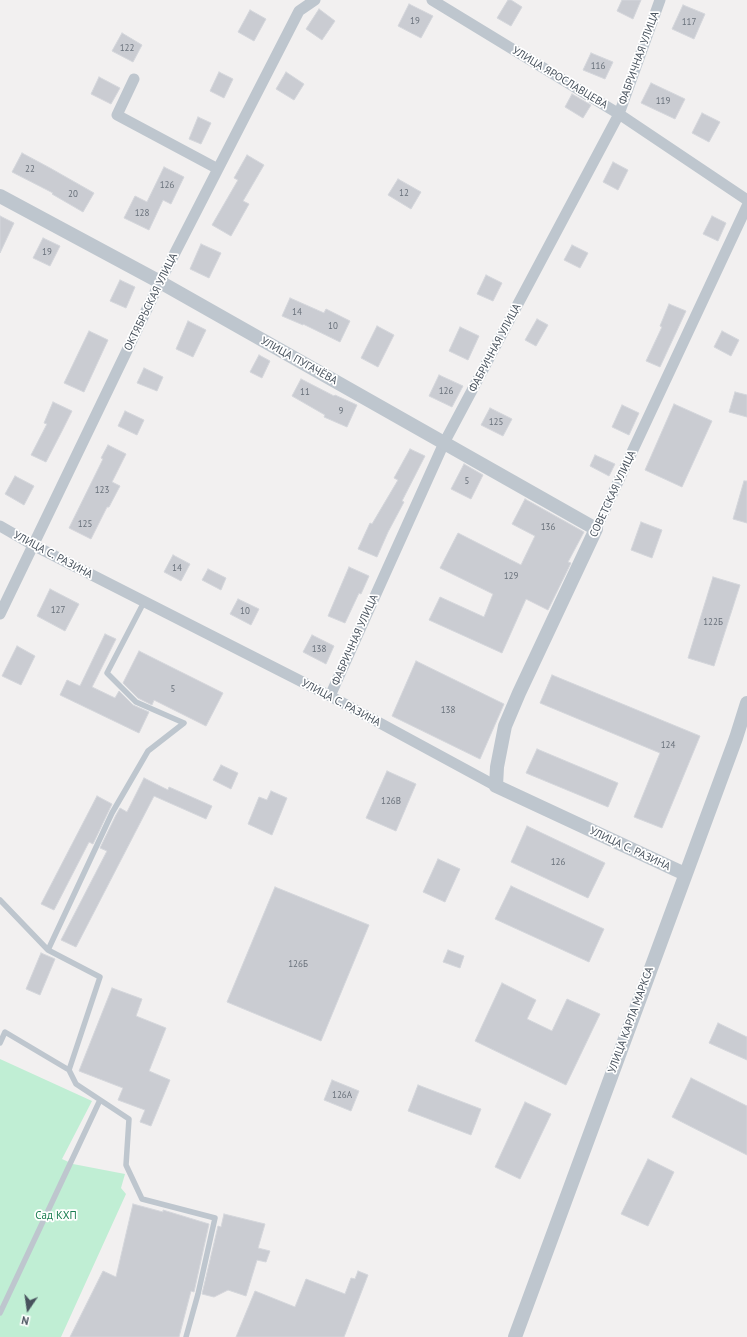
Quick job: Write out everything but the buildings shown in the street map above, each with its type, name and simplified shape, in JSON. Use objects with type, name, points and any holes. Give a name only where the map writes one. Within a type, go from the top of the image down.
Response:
[{"type":"street","name":"ОКТЯБРЬСКАЯ УЛИЦА","points":[[0,614],[160,282],[299,11],[316,0]]},
{"type":"street","name":"УЛИЦА ЯРОСЛАВЦЕВА","points":[[432,0],[619,114],[747,200]]},
{"type":"street","name":"ФАБРИЧНАЯ УЛИЦА","points":[[330,696],[444,443],[619,114],[660,0]]},
{"type":"street","points":[[134,79],[117,115],[218,170]]},
{"type":"street","name":"УЛИЦА ПУГАЧЁВА","points":[[0,196],[160,282],[596,529]]},
{"type":"street","name":"СОВЕТСКАЯ УЛИЦА","points":[[496,786],[497,767],[505,726],[519,693],[747,206]]},
{"type":"street","name":"УЛИЦА С. РАЗИНА","points":[[0,526],[33,545],[330,696],[496,786],[685,874]]},
{"type":"street","name":"УЛИЦА КАРЛА МАРКСА","points":[[515,1337],[736,738],[747,703]]},
{"type":"lane","points":[[48,950],[112,813],[148,751],[184,724],[136,702],[107,673],[144,602]]},
{"type":"lane","points":[[0,900],[48,950],[100,977],[69,1070]]},
{"type":"lane","points":[[0,1043],[2,1030],[69,1070],[76,1084],[129,1119],[126,1165],[142,1199],[214,1218],[198,1294],[186,1337]]},
{"type":"lane","points":[[0,1313],[100,1100]]},
{"type":"green space","name":"Сад КХП","points":[[0,1059],[92,1101],[62,1159],[73,1164],[125,1174],[121,1188],[126,1194],[61,1337],[0,1337]]}]
